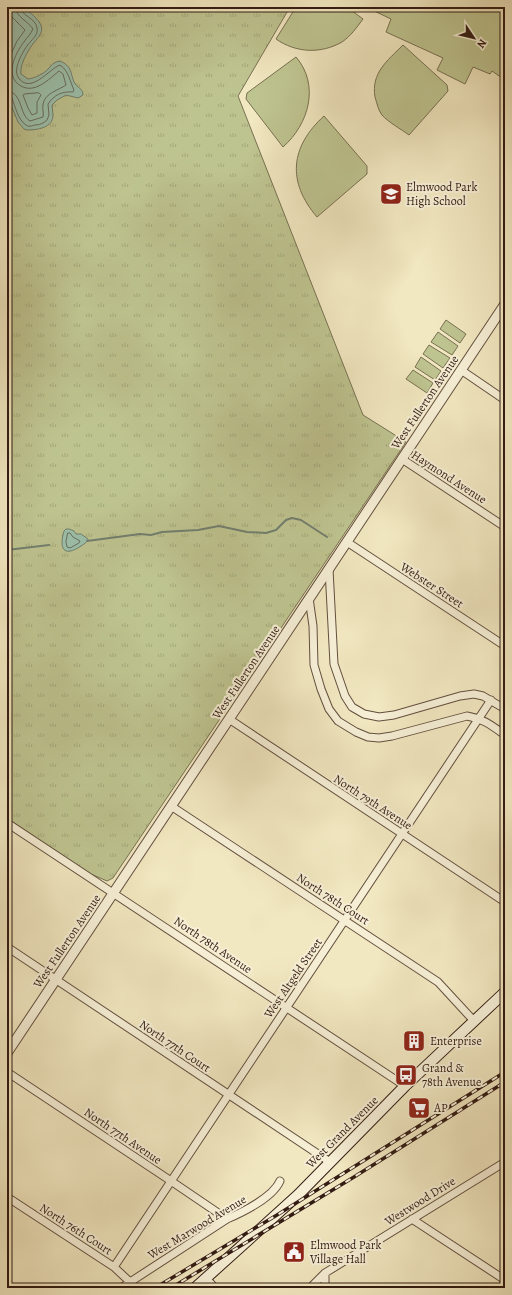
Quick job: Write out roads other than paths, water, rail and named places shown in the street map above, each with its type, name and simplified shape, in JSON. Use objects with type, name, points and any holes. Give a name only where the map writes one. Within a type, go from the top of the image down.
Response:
[{"type":"main road","name":"West Grand Avenue","points":[[195,1288],[277,1215],[405,1086],[505,992]]},
{"type":"street","name":"West Fullerton Avenue","points":[[7,1053],[505,304]]},
{"type":"street","points":[[461,370],[505,400]]},
{"type":"street","name":"Haymond Avenue","points":[[402,459],[505,527]]},
{"type":"street","name":"Webster Street","points":[[347,542],[505,646]]},
{"type":"street","points":[[329,569],[334,664],[345,696],[352,707],[364,714],[379,717],[394,715],[460,696],[474,694],[483,696],[505,709]]},
{"type":"street","points":[[309,598],[313,626],[314,665],[317,679],[330,709],[338,721],[356,732],[368,737],[379,738],[392,736],[467,716],[479,718],[505,735]]},
{"type":"street","name":"West Altgeld Street","points":[[114,1267],[491,700]]},
{"type":"street","name":"North 79th Avenue","points":[[229,719],[505,902]]},
{"type":"street","name":"North 78th Court","points":[[171,806],[438,982],[474,1021]]},
{"type":"street","name":"North 78th Avenue","points":[[7,823],[405,1086]]},
{"type":"street","name":"North 77th Court","points":[[7,948],[330,1162]]},
{"type":"street","name":"North 77th Avenue","points":[[7,1072],[227,1219]]},
{"type":"street","name":"Westwood Drive","points":[[310,1288],[325,1272],[505,1162]]},
{"type":"street","name":"West Marwood Avenue","points":[[121,1288],[227,1219],[255,1205],[272,1192],[280,1181]]},
{"type":"street","name":"North 76th Court","points":[[7,1197],[114,1267],[130,1282]]},
{"type":"street","points":[[412,1219],[505,1280]]},
{"type":"street","points":[[325,1272],[325,1288]]},
{"type":"street","points":[[206,1278],[215,1288]]},
{"type":"water","points":[[7,7],[25,9],[35,17],[42,30],[39,37],[26,54],[21,68],[21,74],[28,79],[34,78],[60,61],[69,67],[74,82],[83,93],[83,95],[78,98],[66,95],[57,100],[52,105],[53,115],[50,123],[40,129],[24,129],[18,122],[7,95]]},
{"type":"water","points":[[66,529],[74,531],[76,534],[81,534],[88,540],[75,549],[66,551],[62,546],[62,542],[64,531]]},
{"type":"waterway","points":[[87,541],[140,534],[151,535],[162,532],[198,530],[219,526],[247,532],[266,533],[276,530],[286,520],[292,518],[301,520],[327,537]]},
{"type":"waterway","points":[[7,550],[49,545]]},
{"type":"railway","points":[[155,1288],[277,1215],[505,1072]]},
{"type":"railway","points":[[171,1288],[354,1177],[505,1082]]},
{"type":"place","name":"Elmwood Park High School","points":[[391,194]]},
{"type":"place","name":"Enterprise","points":[[414,1041]]},
{"type":"place","name":"Grand & 78th Avenue","points":[[406,1075]]},
{"type":"place","name":"AP","points":[[419,1108]]},
{"type":"place","name":"Elmwood Park Village Hall","points":[[294,1252]]}]
